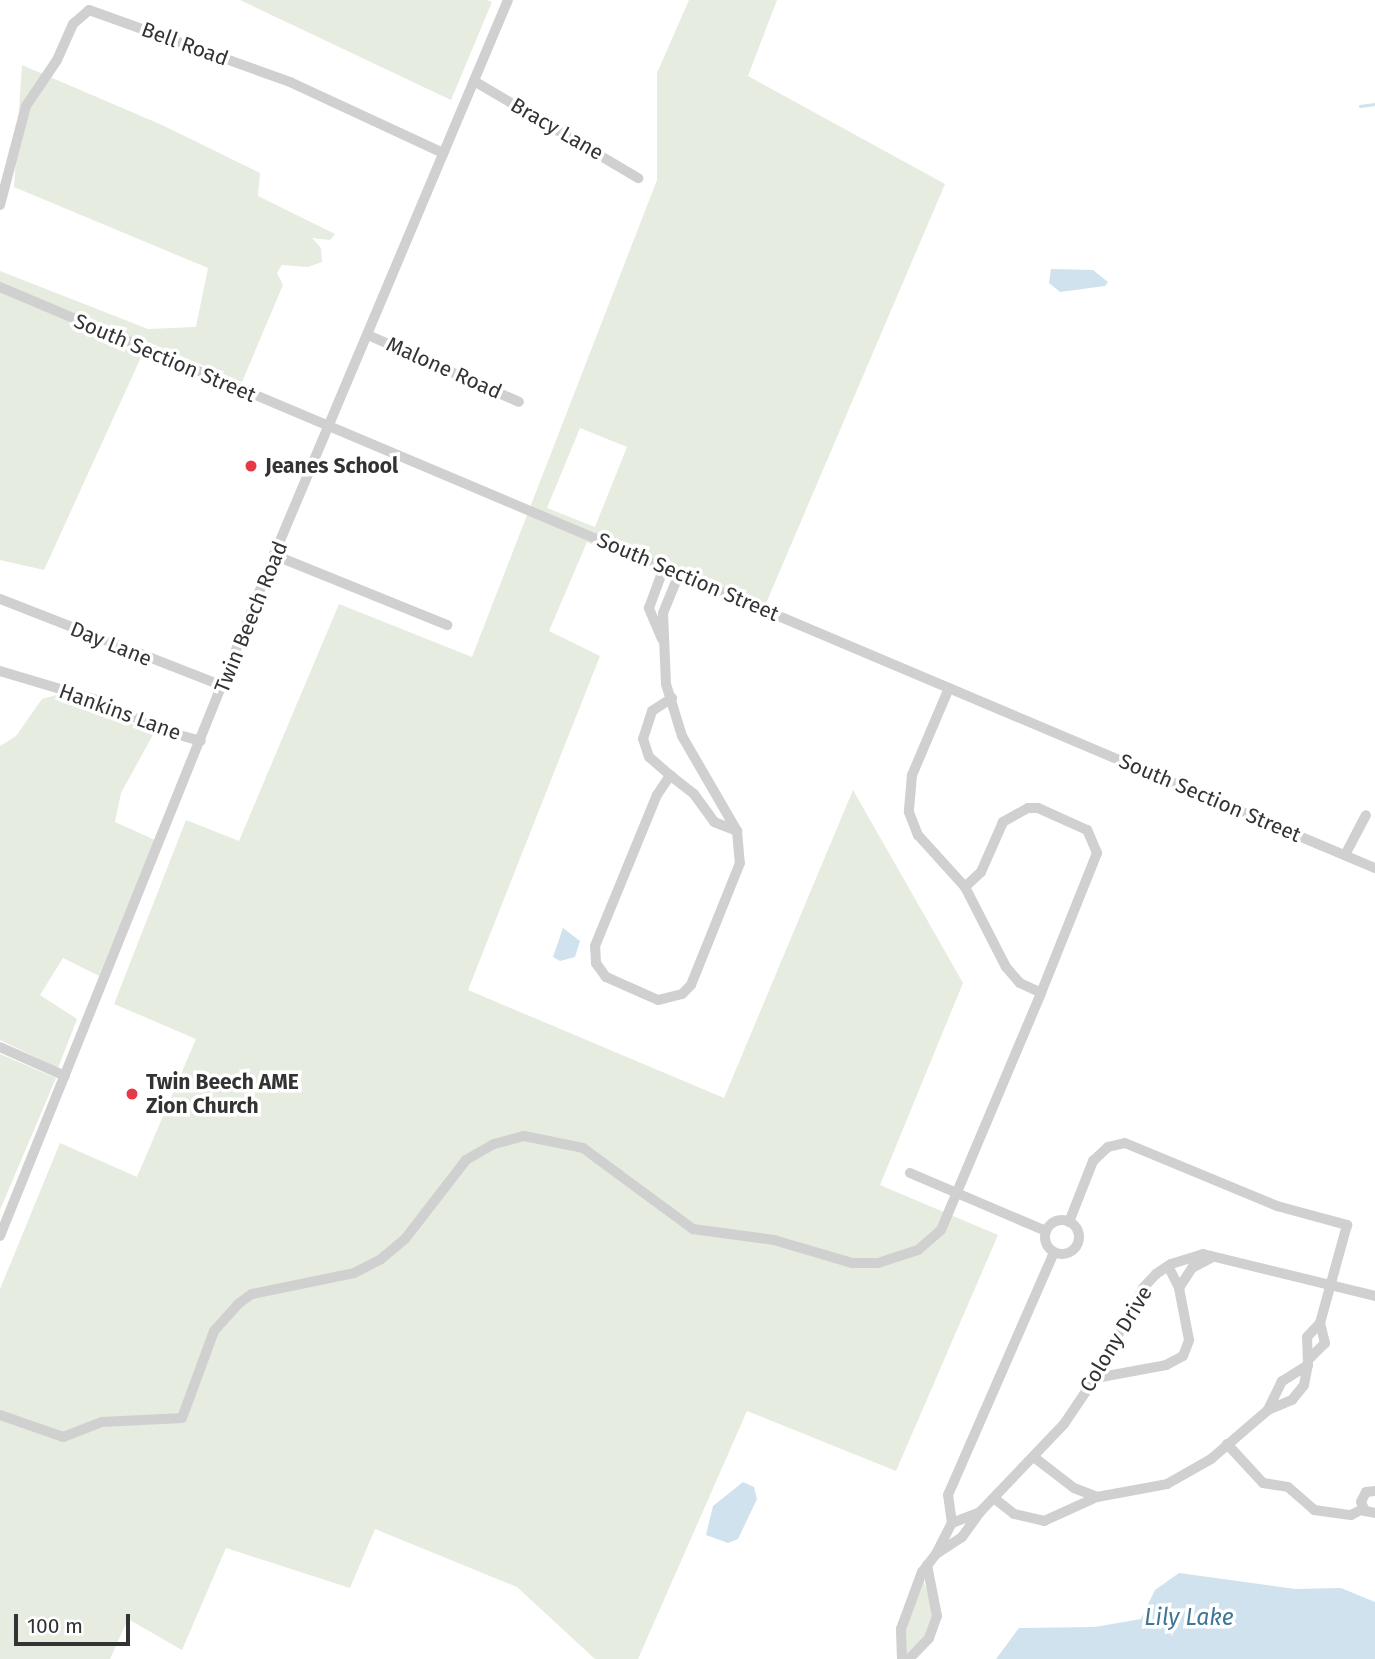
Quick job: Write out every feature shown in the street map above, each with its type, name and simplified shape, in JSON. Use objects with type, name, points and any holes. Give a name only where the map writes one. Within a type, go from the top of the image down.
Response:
[{"type":"street","name":"Twin Beech Road","points":[[0,1236],[274,555],[330,428],[508,0]]},
{"type":"street","name":"Bell Road","points":[[0,205],[26,106],[57,60],[68,31],[89,10],[300,86],[443,153]]},
{"type":"street","name":"Bracy Lane","points":[[474,81],[638,178]]},
{"type":"street","name":"South Section Street","points":[[0,287],[1375,867]]},
{"type":"street","name":"Malone Road","points":[[368,335],[519,402]]},
{"type":"street","points":[[274,555],[447,625]]},
{"type":"street","points":[[663,640],[649,608],[664,567]]},
{"type":"street","points":[[671,776],[657,796],[595,946],[596,963],[606,977],[658,1000],[671,1000],[687,990],[737,876],[742,853],[737,831],[682,736],[672,698],[663,640],[663,613],[679,574]]},
{"type":"street","name":"Day Lane","points":[[0,599],[223,686]]},
{"type":"street","name":"Hankins Lane","points":[[0,671],[94,699],[164,731],[201,741]]},
{"type":"street","points":[[949,688],[912,775],[908,804],[918,835],[965,887],[1012,977],[1041,993]]},
{"type":"street","points":[[672,698],[652,711],[643,739],[649,757],[694,794],[714,822],[737,831]]},
{"type":"street","points":[[0,1415],[63,1437],[102,1422],[182,1418],[214,1331],[238,1304],[252,1294],[354,1273],[381,1259],[405,1239],[466,1160],[494,1144],[524,1136],[583,1148],[693,1229],[725,1237],[774,1240],[852,1263],[878,1263],[926,1246],[941,1230],[958,1194],[1097,862],[1096,843],[1087,830],[1038,807],[1018,811],[1003,822],[981,872],[965,887]]},
{"type":"street","points":[[1345,855],[1366,815]]},
{"type":"street","points":[[0,1047],[65,1076]]},
{"type":"street","points":[[1069,1222],[1097,1155],[1113,1145],[1132,1145],[1277,1206],[1347,1225],[1321,1323],[1325,1343],[1308,1362],[1282,1381],[1268,1410]]},
{"type":"street","points":[[910,1173],[1046,1231]]},
{"type":"street","points":[[1057,1221],[1069,1222],[1078,1233],[1077,1244],[1070,1252],[1054,1252],[1045,1241],[1046,1231],[1057,1221]]},
{"type":"street","points":[[952,1523],[948,1495],[1054,1252]]},
{"type":"street","name":"Colony Drive","points":[[902,1659],[901,1629],[928,1564],[952,1523],[980,1511],[1035,1458],[1095,1378],[1143,1288],[1168,1265],[1203,1254],[1218,1256],[1375,1296]]},
{"type":"street","points":[[1180,1289],[1192,1268],[1218,1256]]},
{"type":"street","points":[[1095,1378],[1166,1366],[1182,1356],[1189,1340],[1180,1289],[1168,1265]]},
{"type":"street","points":[[995,1499],[1014,1514],[1044,1521],[1097,1497],[1121,1496],[1184,1478],[1268,1410],[1300,1393],[1308,1362],[1307,1337],[1321,1323]]},
{"type":"street","points":[[1227,1444],[1263,1483],[1288,1487],[1314,1510],[1351,1515],[1363,1509],[1375,1513]]},
{"type":"street","points":[[1035,1458],[1056,1477],[1097,1497]]},
{"type":"street","points":[[1363,1509],[1363,1495],[1375,1491]]},
{"type":"street","name":"Colony Drive","points":[[936,1554],[962,1537],[980,1511]]},
{"type":"street","points":[[909,1659],[929,1638],[937,1616],[928,1564]]},
{"type":"shaded area","points":[[240,0],[487,0],[492,2],[451,100]]},
{"type":"shaded area","points":[[689,0],[777,0],[748,76],[945,184],[761,615],[587,542],[549,631],[600,656],[468,990],[724,1098],[853,790],[963,983],[880,1185],[998,1235],[896,1471],[747,1411],[638,1659],[595,1659],[517,1587],[375,1529],[350,1588],[226,1548],[182,1650],[128,1619],[110,1659],[0,1659],[0,1289],[60,1143],[137,1177],[196,1039],[114,1004],[186,820],[239,841],[339,604],[472,657],[657,180],[657,73]],"holes":[[[580,428],[627,447],[595,527],[547,508]]]},
{"type":"shaded area","points":[[22,65],[162,125],[260,173],[258,196],[335,234],[330,240],[312,238],[321,248],[322,262],[308,267],[282,265],[277,273],[283,285],[242,382],[148,342],[44,570],[0,560],[0,271],[148,329],[196,327],[208,268],[14,187]]},
{"type":"shaded area","points":[[60,694],[154,733],[121,793],[115,822],[155,840],[99,976],[63,958],[40,995],[77,1019],[58,1068],[0,1040],[0,746],[16,736],[42,699]]},
{"type":"shaded area","points":[[0,1054],[56,1078],[0,1210]]},
{"type":"shaded area","points":[[923,1579],[935,1614],[927,1636],[905,1657],[903,1638]]},
{"type":"water","points":[[1051,269],[1093,270],[1108,282],[1105,286],[1060,292],[1049,283]]},
{"type":"water","points":[[563,928],[580,941],[575,957],[560,961],[553,957]]},
{"type":"water","points":[[743,1482],[754,1487],[757,1499],[738,1539],[728,1543],[706,1535],[713,1506]]},
{"type":"water","name":"Lily Lake","points":[[1179,1573],[1295,1589],[1341,1588],[1375,1602],[1375,1659],[996,1659],[1019,1628],[1095,1627],[1141,1619],[1155,1590]]},
{"type":"waterway","points":[[1360,106],[1375,104]]},
{"type":"place","name":"Jeanes School","points":[[251,466]]},
{"type":"place","name":"Twin Beech AME Zion Church","points":[[132,1094]]}]
